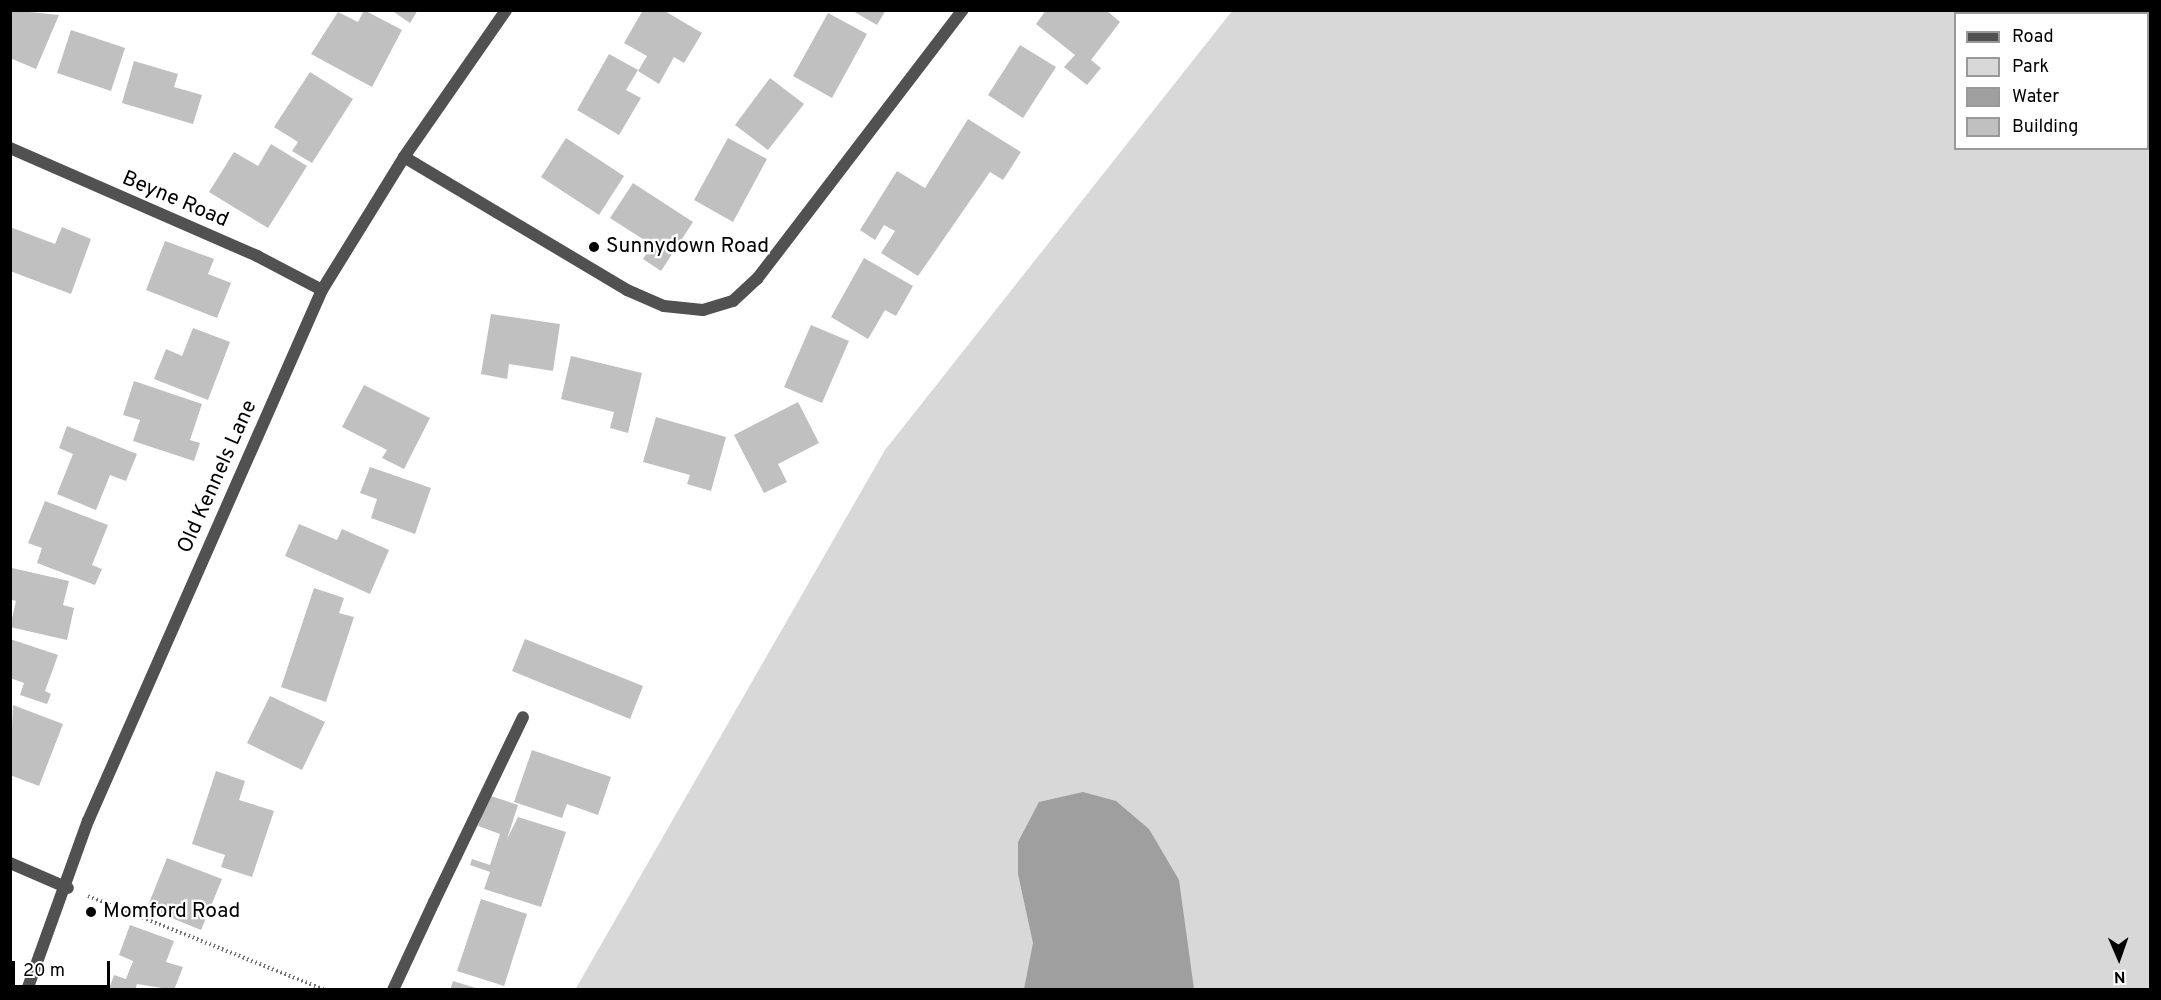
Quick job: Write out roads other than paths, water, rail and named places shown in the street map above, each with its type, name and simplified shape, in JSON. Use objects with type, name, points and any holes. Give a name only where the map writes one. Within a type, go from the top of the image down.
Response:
[{"type":"street","name":"Old Kennels Lane","points":[[27,990],[68,888],[88,821],[322,290],[404,157],[506,10]]},
{"type":"street","points":[[404,157],[627,290],[664,306],[703,310],[733,301],[757,279],[963,10]]},
{"type":"street","name":"Beyne Road","points":[[10,148],[257,256],[322,290]]},
{"type":"street","points":[[393,990],[524,717]]},
{"type":"street","points":[[10,863],[68,888]]},
{"type":"water","points":[[1083,792],[1116,801],[1149,829],[1179,880],[1194,989],[1024,989],[1033,943],[1018,874],[1018,842],[1039,802]]},
{"type":"place","name":"Sunnydown Road","points":[[594,247]]},
{"type":"place","name":"Momford Road","points":[[91,912]]}]
